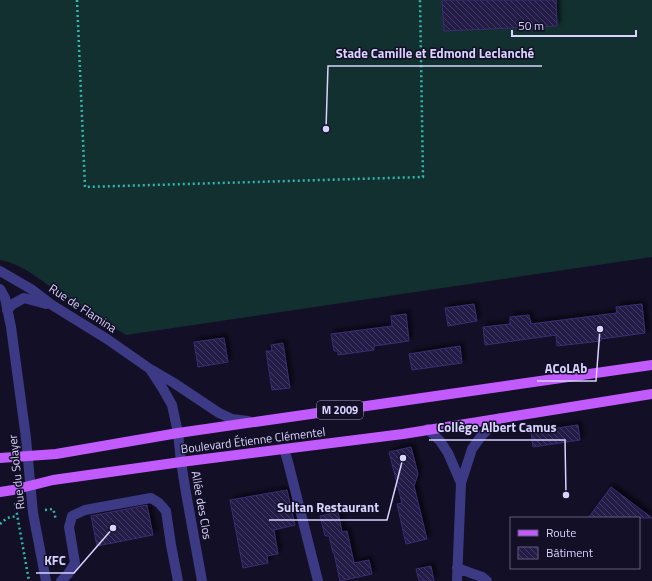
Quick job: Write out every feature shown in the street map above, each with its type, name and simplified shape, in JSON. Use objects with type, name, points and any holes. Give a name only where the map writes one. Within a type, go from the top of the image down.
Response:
[{"type":"main road","name":"Boulevard Étienne Clémentel","points":[[0,458],[56,454],[178,433],[652,365]]},
{"type":"main road","name":"Boulevard Étienne Clémentel","points":[[0,492],[53,480],[403,434],[652,394]]},
{"type":"street","name":"Rue de Flamina","points":[[0,271],[31,288],[52,305],[107,339],[150,369],[219,413],[232,419],[254,422]]},
{"type":"street","name":"Rue du Solayer","points":[[0,289],[5,298],[11,327],[20,388],[33,513],[46,581]]},
{"type":"street","points":[[8,310],[13,304],[24,298],[52,305]]},
{"type":"street","name":"Rue de Flamina","points":[[150,369],[172,405],[178,433]]},
{"type":"street","points":[[457,581],[461,483],[472,450],[482,435],[500,418]]},
{"type":"street","points":[[428,429],[440,441],[448,453],[461,483]]},
{"type":"street","name":"Allée des Clos","points":[[178,433],[181,462],[202,581]]},
{"type":"street","points":[[284,449],[318,581]]},
{"type":"street","points":[[61,581],[68,574],[75,563],[69,527],[72,516],[85,510],[151,498],[159,503],[166,511],[178,581]]},
{"type":"street","points":[[457,568],[482,577],[487,581]]},
{"type":"path","points":[[77,0],[85,187],[423,177],[420,0]]},
{"type":"path","points":[[13,490],[29,581]]},
{"type":"green space","points":[[0,0],[652,0],[652,257],[126,335],[24,269],[0,260]]},
{"type":"building","points":[[442,0],[556,0],[557,26],[444,31]]},
{"type":"building","points":[[474,304],[477,321],[448,326],[445,308]]},
{"type":"building","points":[[642,304],[645,333],[601,339],[601,341],[557,346],[556,335],[485,345],[483,327],[510,324],[510,317],[529,315],[531,324],[617,313],[616,307]]},
{"type":"building","points":[[406,314],[409,341],[374,346],[374,350],[338,355],[338,351],[334,351],[331,334],[392,326],[391,316]]},
{"type":"building","points":[[224,338],[228,362],[198,367],[194,342]]},
{"type":"building","points":[[283,343],[290,388],[272,390],[266,351],[272,351],[271,345]]},
{"type":"building","points":[[460,346],[462,363],[412,370],[409,354]]},
{"type":"building","points":[[578,425],[580,440],[533,447],[531,432]]},
{"type":"building","points":[[411,447],[418,474],[414,486],[427,539],[406,544],[397,504],[402,503],[389,452]]},
{"type":"building","points":[[611,487],[652,518],[640,517],[589,517]]},
{"type":"building","points":[[287,490],[295,525],[274,530],[278,554],[267,556],[268,563],[243,568],[230,500]]},
{"type":"building","points":[[147,505],[153,535],[97,546],[91,516]]},
{"type":"building","points":[[338,512],[342,532],[347,531],[354,563],[369,560],[372,574],[340,581],[329,536],[325,536],[320,516]]},
{"type":"building","points":[[431,566],[434,581],[419,581],[416,569]]},
{"type":"place","name":"Stade Camille et Edmond Leclanché","points":[[326,129]]},
{"type":"place","name":"ACoLAb","points":[[600,329]]},
{"type":"place","name":"Sultan Restaurant","points":[[403,458]]},
{"type":"place","name":"Collège Albert Camus","points":[[566,495]]},
{"type":"place","name":"KFC","points":[[113,528]]}]
